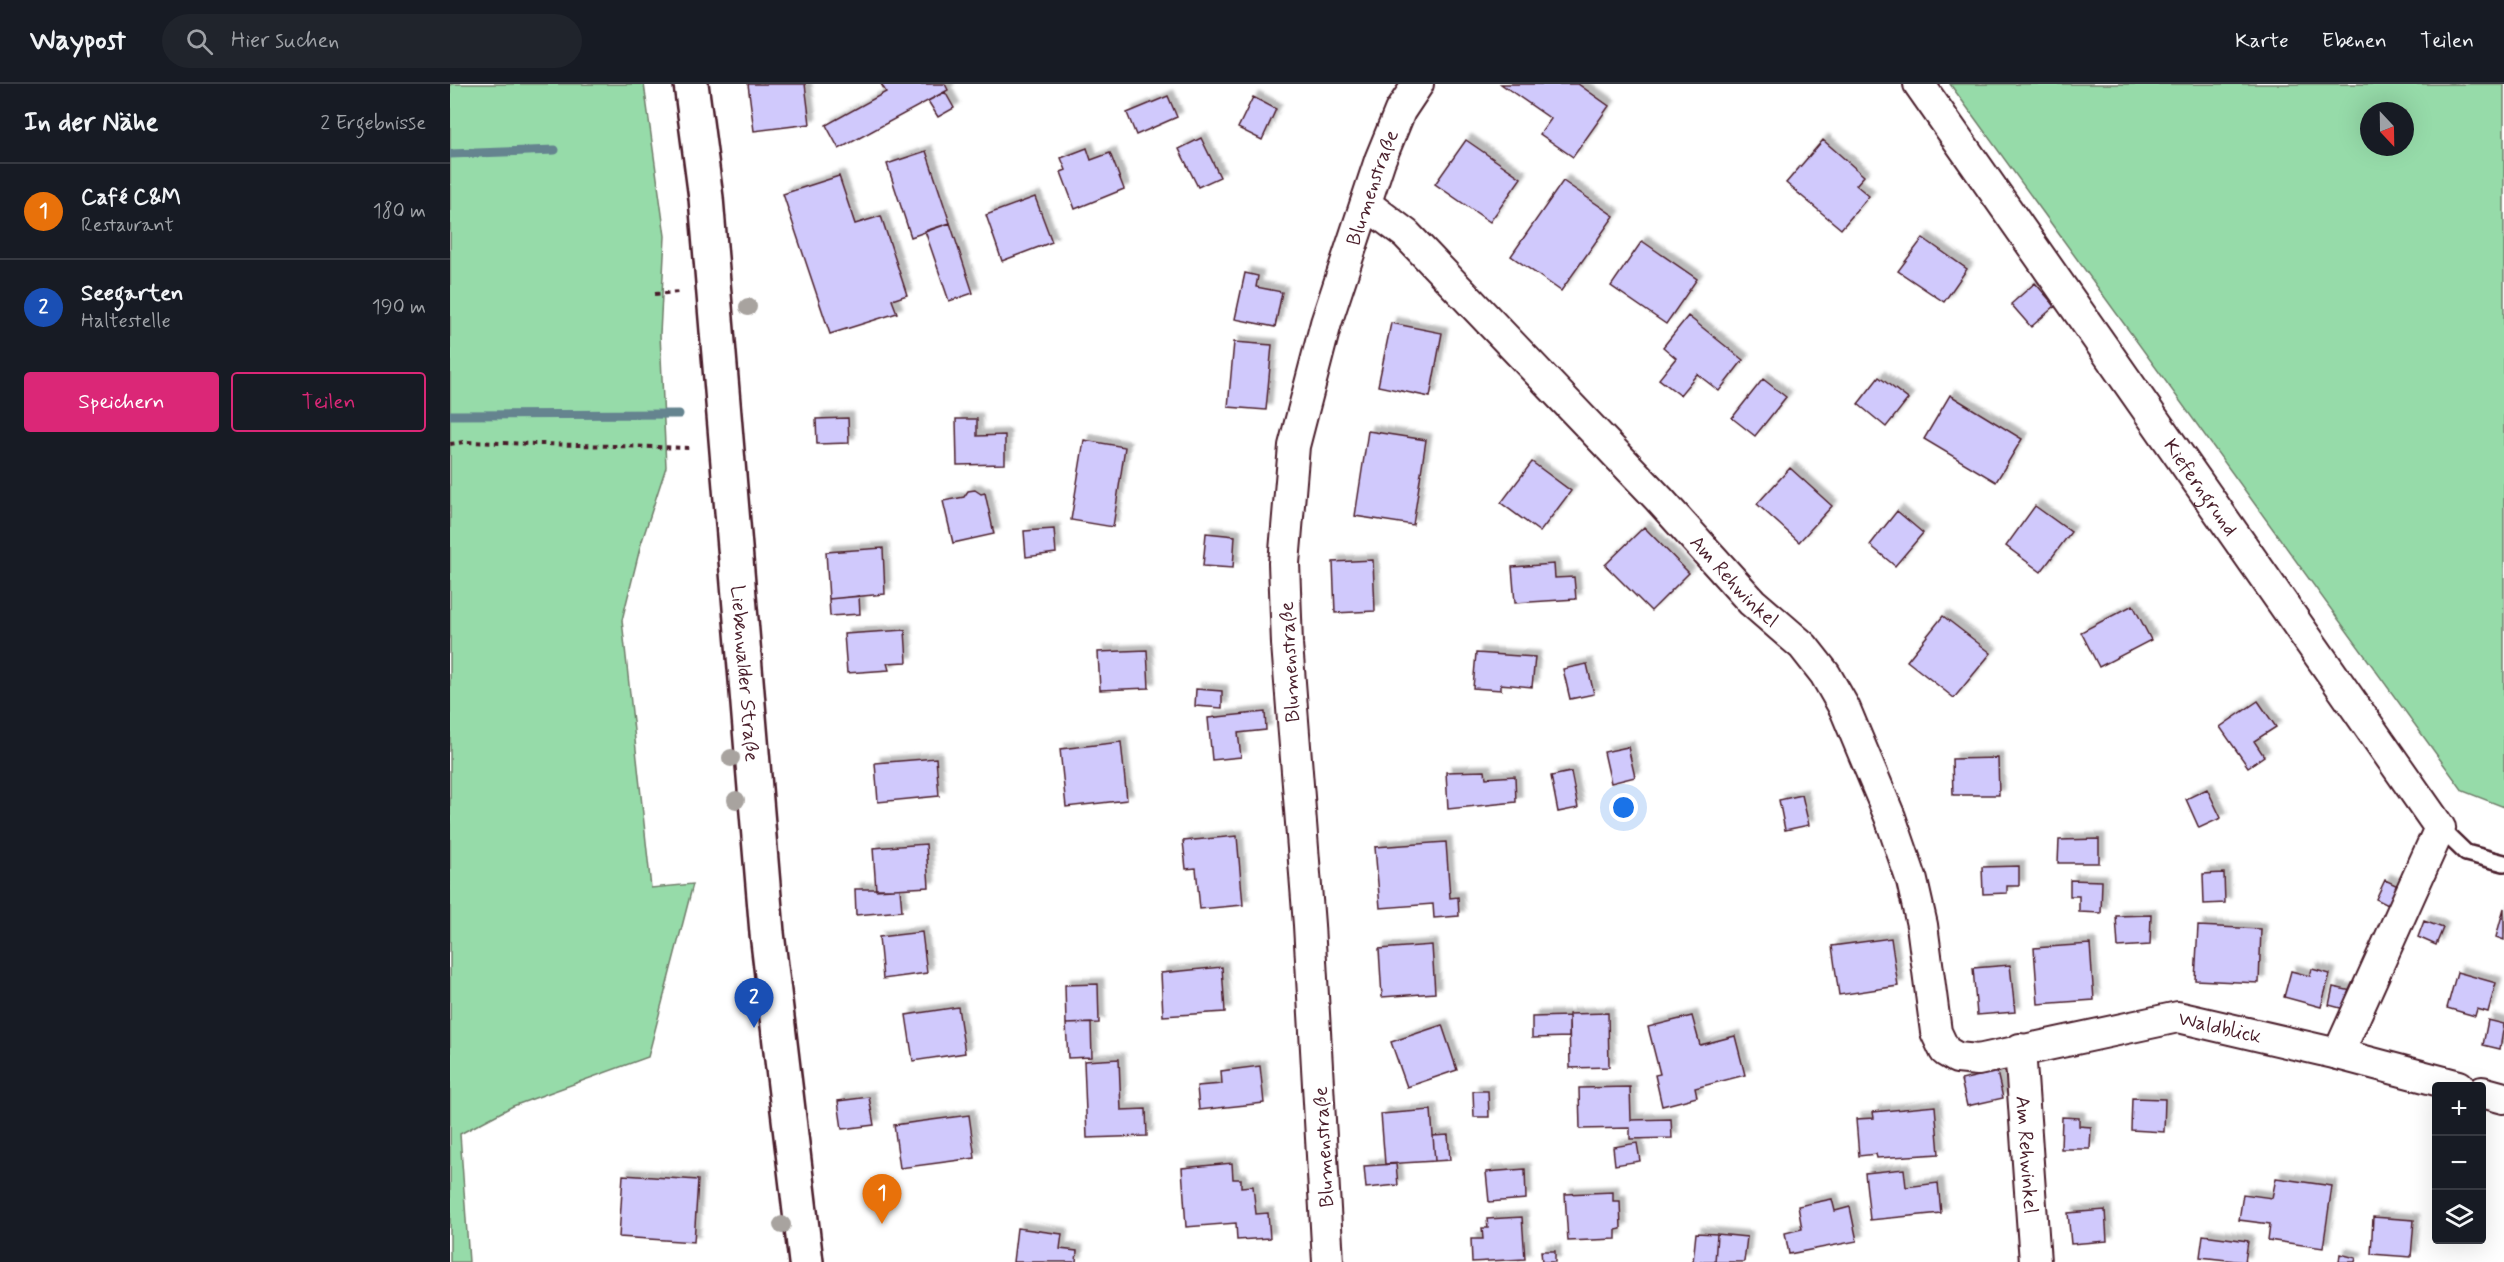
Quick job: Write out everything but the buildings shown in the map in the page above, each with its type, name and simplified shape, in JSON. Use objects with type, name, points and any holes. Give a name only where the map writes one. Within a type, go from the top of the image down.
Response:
[{"type":"main road","name":"Liebenwalder Straße","points":[[691,84],[705,189],[767,933],[792,1168],[806,1262]]},
{"type":"street","name":"Blumenstraße","points":[[1328,1262],[1324,1160],[1288,655],[1284,563],[1294,446],[1326,323],[1400,111],[1418,84]]},
{"type":"street","name":"Kieferngrund","points":[[1920,84],[2440,828]]},
{"type":"street","name":"Am Rehwinkel","points":[[1366,204],[1406,234],[1659,499],[1752,602],[1803,646],[1825,674],[1845,709],[1890,817],[1912,881],[1922,925],[1936,1032],[1945,1051]]},
{"type":"street","points":[[2338,1054],[2440,828]]},
{"type":"street","name":"Waldblick","points":[[1945,1051],[1958,1058],[1978,1060],[2020,1049],[2178,1017],[2338,1054],[2444,1082]]},
{"type":"street","name":"Am Rehwinkel","points":[[2020,1049],[2035,1262]]},
{"type":"street","points":[[2486,1093],[2504,1098]]},
{"type":"lane","name":"Kieferngrund","points":[[2440,828],[2466,853],[2504,863]]},
{"type":"path","points":[[655,294],[679,292]]},
{"type":"path","points":[[450,444],[464,442],[692,448]]},
{"type":"green space","points":[[450,84],[644,84],[665,236],[660,334],[666,467],[641,544],[622,620],[651,888],[693,884],[648,1057],[513,1106],[460,1134],[469,1262],[450,1262]]},
{"type":"green space","points":[[1950,84],[2504,84],[2504,807],[2463,791]]},
{"type":"waterway","points":[[450,154],[555,150]]},
{"type":"waterway","points":[[450,415],[679,414]]},
{"type":"place","name":"Seegarten","points":[[754,1028]]},
{"type":"place","name":"Café C&M","points":[[882,1224]]}]
